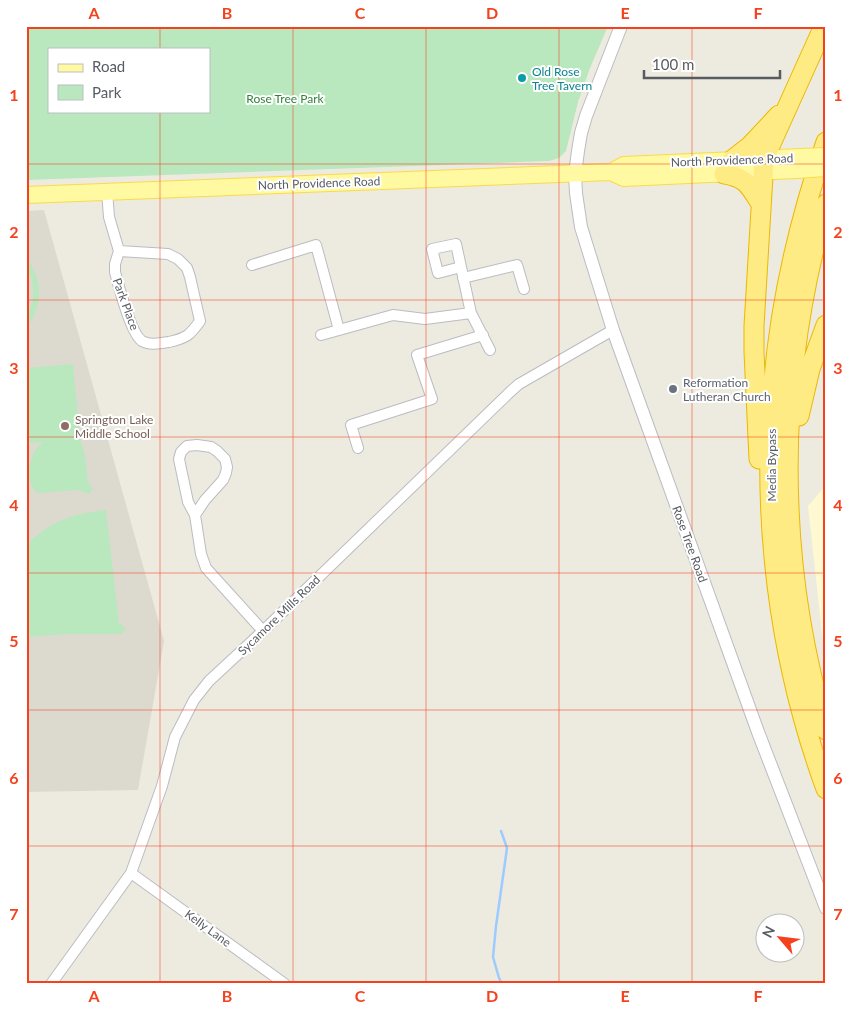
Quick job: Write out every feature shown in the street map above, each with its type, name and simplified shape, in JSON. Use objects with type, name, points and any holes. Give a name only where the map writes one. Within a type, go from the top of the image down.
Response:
[{"type":"highway","points":[[776,580],[759,467],[754,352],[764,165],[824,26]]},
{"type":"highway","points":[[761,204],[749,185],[735,176],[728,167],[776,119],[795,92]]},
{"type":"highway","name":"Media Bypass","points":[[826,142],[804,212],[792,261],[783,311],[774,377],[770,479],[776,580],[783,622],[804,720],[826,789]]},
{"type":"highway","name":"Media Bypass","points":[[826,204],[806,281],[793,371],[788,445],[789,512],[793,569],[811,675],[826,730]]},
{"type":"highway","points":[[789,512],[800,405],[810,368],[826,325]]},
{"type":"main road","name":"North Providence Road","points":[[798,164],[826,156]]},
{"type":"main road","name":"North Providence Road","points":[[26,195],[575,174],[611,172],[626,165],[728,167],[798,164],[826,168]]},
{"type":"street","name":"Rose Tree Road","points":[[621,26],[581,133],[575,174],[581,228],[613,330],[758,732],[826,908]]},
{"type":"street","name":"Park Place","points":[[107,191],[109,217],[119,251],[115,272],[132,328],[141,341],[153,344],[179,340],[192,333],[200,320],[190,277],[186,268],[178,259],[168,254],[119,251]]},
{"type":"street","points":[[252,265],[316,245],[339,330]]},
{"type":"street","points":[[463,278],[517,265],[524,290]]},
{"type":"street","points":[[461,267],[471,313],[490,350]]},
{"type":"street","points":[[321,335],[393,315],[425,318],[471,313]]},
{"type":"street","name":"Sycamore Mills Road","points":[[51,984],[132,873],[162,786],[175,737],[194,700],[209,680],[263,631],[519,384],[613,330]]},
{"type":"street","points":[[358,448],[351,425],[432,399],[417,355],[483,336]]},
{"type":"street","points":[[195,515],[222,480],[227,467],[225,459],[217,451],[211,447],[196,445],[187,446],[180,452],[178,459],[188,502],[195,515],[201,554],[206,568],[263,631]]},
{"type":"street","name":"Kelly Lane","points":[[132,873],[285,984]]},
{"type":"shaded area","name":"Springton Lake Middle School","points":[[44,210],[164,641],[138,790],[26,792],[26,211]]},
{"type":"shaded area","points":[[826,485],[826,658],[808,506]]},
{"type":"green space","name":"Rose Tree Park","points":[[26,26],[608,26],[578,102],[566,151],[559,158],[549,161],[26,180]]},
{"type":"green space","points":[[26,258],[36,275],[39,293],[36,311],[26,328],[26,317],[33,300],[33,288],[26,269]]},
{"type":"green space","points":[[73,364],[80,438],[85,455],[88,483],[93,489],[89,494],[79,490],[37,493],[30,482],[29,465],[33,454],[43,442],[26,443],[26,368]]},
{"type":"green space","points":[[106,510],[119,623],[126,629],[121,634],[68,634],[26,637],[26,545],[36,536],[63,520],[73,516]]},
{"type":"waterway","points":[[501,831],[507,848],[493,957],[502,984]]},
{"type":"place","name":"Old Rose Tree Tavern","points":[[522,78]]},
{"type":"place","name":"Reformation Lutheran Church","points":[[673,389]]},
{"type":"place","name":"Springton Lake Middle School","points":[[65,426]]}]
